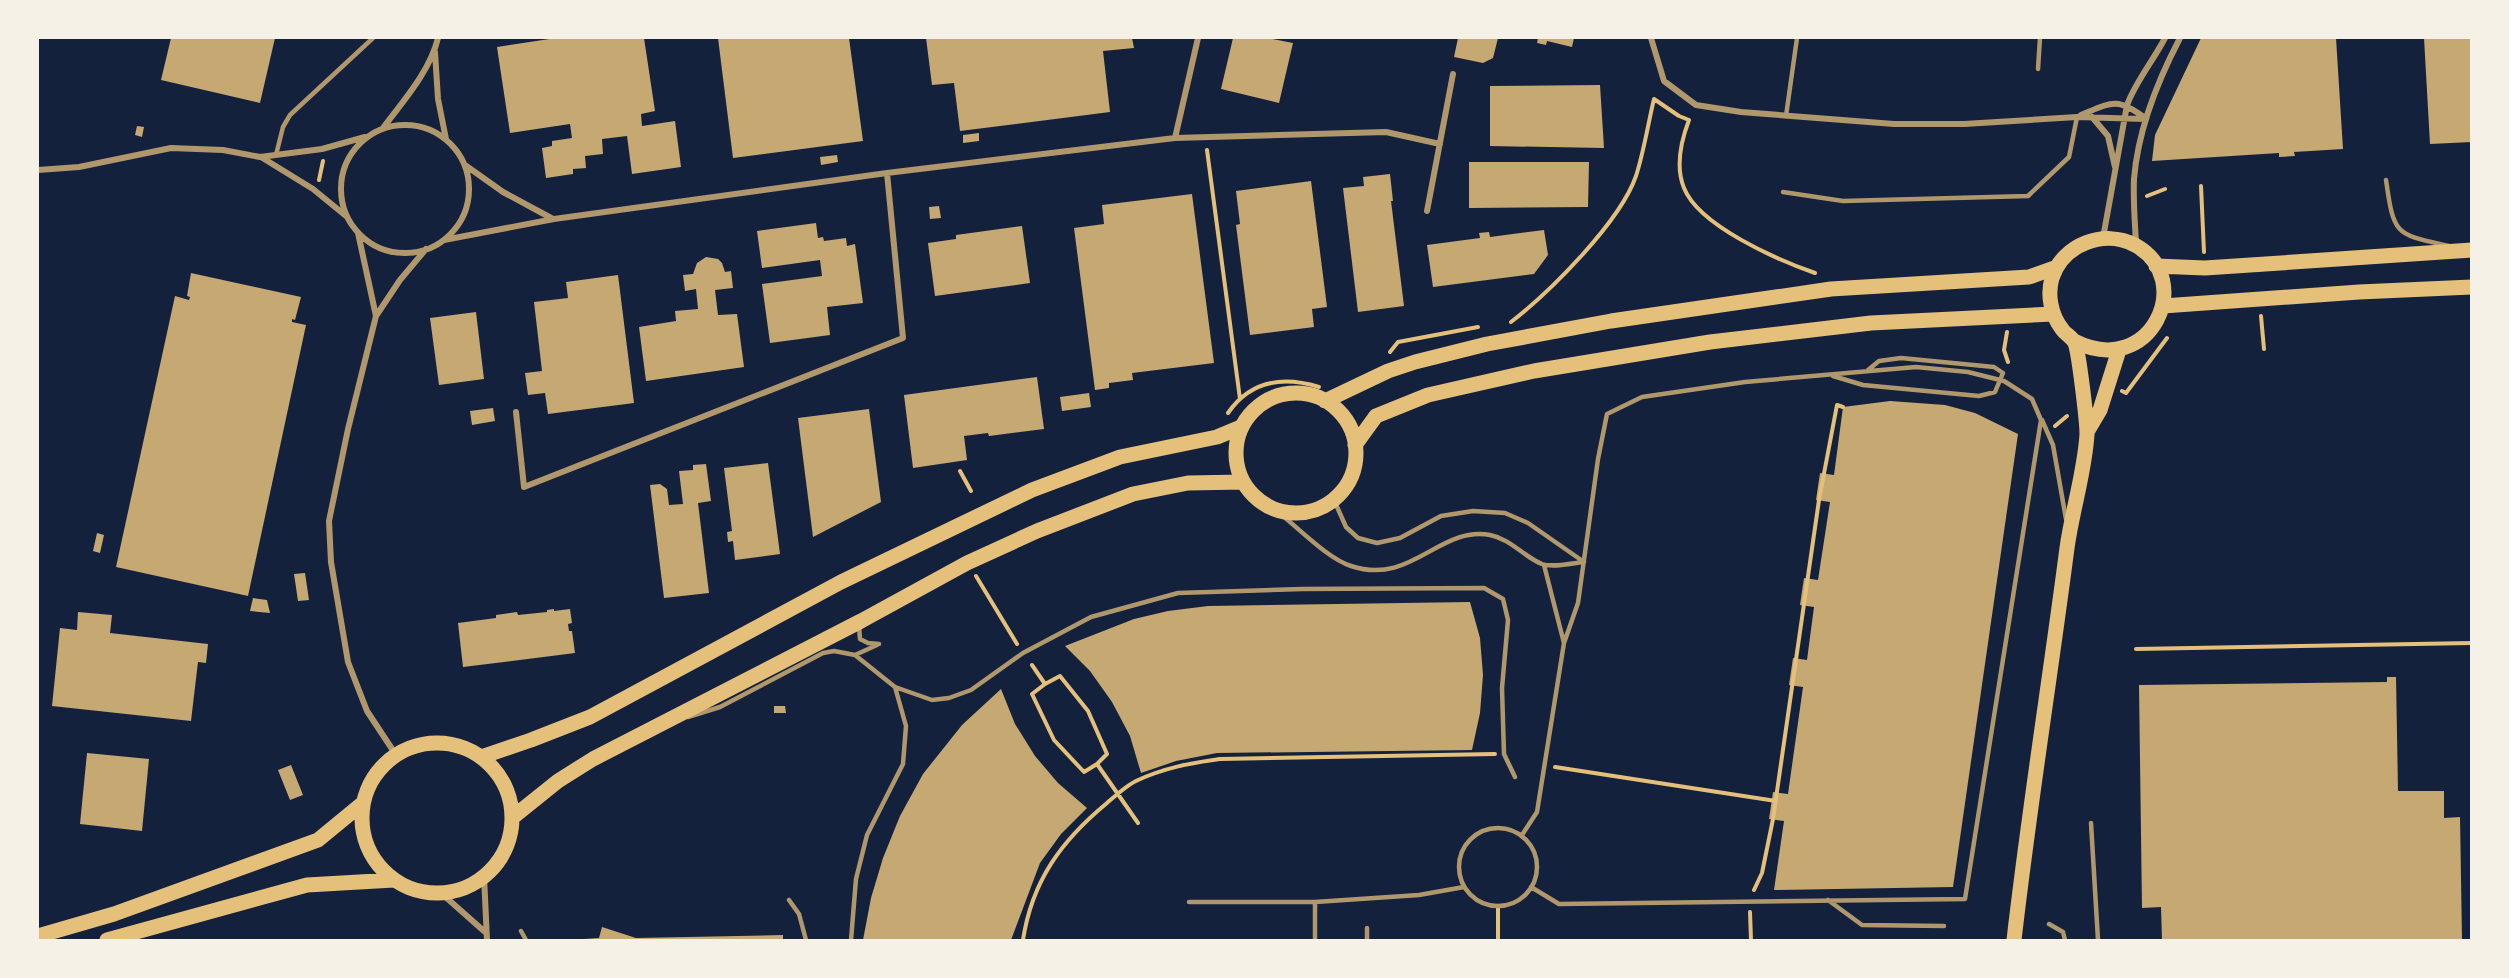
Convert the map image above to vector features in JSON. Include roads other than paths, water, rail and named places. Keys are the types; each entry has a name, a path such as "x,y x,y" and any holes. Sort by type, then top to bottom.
{"main road":[{"path":"2103,238 2120,239 2136,245 2156,266 2162,279 2163,306 2157,321 2148,334 2134,344 2119,350 2103,351 2088,348 2074,341 2062,329 2054,314 2050,297 2052,280 2057,267 2071,251 2086,242 2103,238"},
{"path":"2156,266 2205,268 2470,250"},
{"path":"1324,395 1350,428 1355,445 1355,465 1351,475 1334,500 1321,508 1305,513 1289,513 1274,509 1256,498 1243,482 1237,467 1235,451 1241,427 1258,406 1274,398 1291,393 1324,395 1415,362 1487,344 1611,321 1831,289 2029,277 2057,267"},
{"path":"2163,306 2359,292 2472,287"},
{"path":"1355,445 1376,416 1428,395 1534,371 1710,342 1871,323 2054,314"},
{"path":"2014,940 2027,830 2069,537 2087,432 2074,341"},
{"path":"2087,432 2100,410 2119,350"},
{"path":"481,757 531,741 590,717 841,582 1032,490 1120,457 1217,437 1241,427"},
{"path":"512,818 558,781 593,759 861,621 967,563 1037,531 1133,494 1188,483 1243,482"},
{"path":"441,743 464,748 481,757 499,776 509,796 512,818 509,840 499,860 484,876 464,888 441,893 416,890 394,880 378,865 368,846 362,825 363,803 370,784 381,768 396,755 418,745 441,743"},
{"path":"38,936 114,914 318,840 363,803"},
{"path":"107,940 307,885 394,880"}],"street":[{"path":"438,38 435,51 438,99 446,139"},
{"path":"1175,138 1198,38"},
{"path":"1651,38 1664,81 1696,105 1786,116 1894,124 1964,124 2077,117 2145,119"},
{"path":"2103,238 2127,105 2132,90 2155,57 2164,38"},
{"path":"2136,245 2134,179 2145,119 2157,85 2180,38"},
{"path":"383,128 409,93 435,51"},
{"path":"1427,211 1454,74"},
{"path":"2077,117 2110,103 2127,105 2145,119"},
{"path":"2092,117 2108,136 2115,170"},
{"path":"38,170 79,167 171,148 223,150 260,157 322,149 367,136 383,128 399,124 416,125 432,130 446,139 457,151 465,165 469,192 467,206 462,219 444,240"},
{"path":"367,136 350,157 341,182 341,200 347,216 358,233 372,244 390,251 408,253 426,249 444,240 554,219 887,173 1175,138 1386,132 1440,144"},
{"path":"260,157 313,189 347,216"},
{"path":"465,165 503,192 554,219"},
{"path":"516,412 524,487 903,338 887,173"},
{"path":"358,233 376,316"},
{"path":"396,755 367,711 348,662 331,562 329,521 348,429 376,316 426,249"},
{"path":"484,876 486,940"},
{"path":"441,893 485,932"}],"lane":[{"path":"276,155 283,127 290,115 373,38"},
{"path":"1786,116 1797,38"},
{"path":"2038,69 2040,38"},
{"path":"1783,192 1843,201 2028,196 2069,157 2077,117"},
{"path":"2386,180 2395,225 2404,235 2470,250"},
{"path":"1833,376 1863,385 1979,396 1995,392 2002,381 2003,373 1994,367 1941,360 1902,358 1879,361 1868,370"},
{"path":"1522,835 1537,812 1564,643 1578,603 1607,414 1642,397 1745,382 1868,370 1916,367 1968,372 2002,381 2032,399 2053,445 2069,537"},
{"path":"1531,887 1559,904 1965,899 2041,420 2032,399"},
{"path":"1334,500 1346,526 1358,538 1377,543 1400,538 1441,516 1473,511 1505,513 1528,523 1584,562"},
{"path":"1274,509 1296,525 1323,550 1350,566 1377,571 1408,565 1445,543 1466,536 1490,535 1512,543 1544,565 1584,562"},
{"path":"1544,565 1564,643"},
{"path":"649,731 720,707 823,653 834,651 855,655 896,687 932,700 949,698 971,690 1023,653 1091,616 1178,593 1302,589 1484,588 1503,599 1508,620 1502,688 1504,754 1515,777"},
{"path":"855,655 879,644 868,643 860,639 858,630 861,621"},
{"path":"851,940 856,879 867,836 903,764 906,726 896,687"},
{"path":"2091,823 2098,940"},
{"path":"1499,827 1522,835 1535,854 1536,876 1531,887 1518,900 1498,906 1477,900 1464,887 1458,864 1461,852 1476,834 1487,829 1499,827"},
{"path":"1189,902 1315,902 1419,895 1464,887"},
{"path":"789,900 799,914 806,940"},
{"path":"1827,900 1863,925 1944,926"},
{"path":"1315,902 1315,940"},
{"path":"2049,924 2063,932 2065,940"},
{"path":"1367,928 1367,940"},
{"path":"521,931 526,940"}]}
